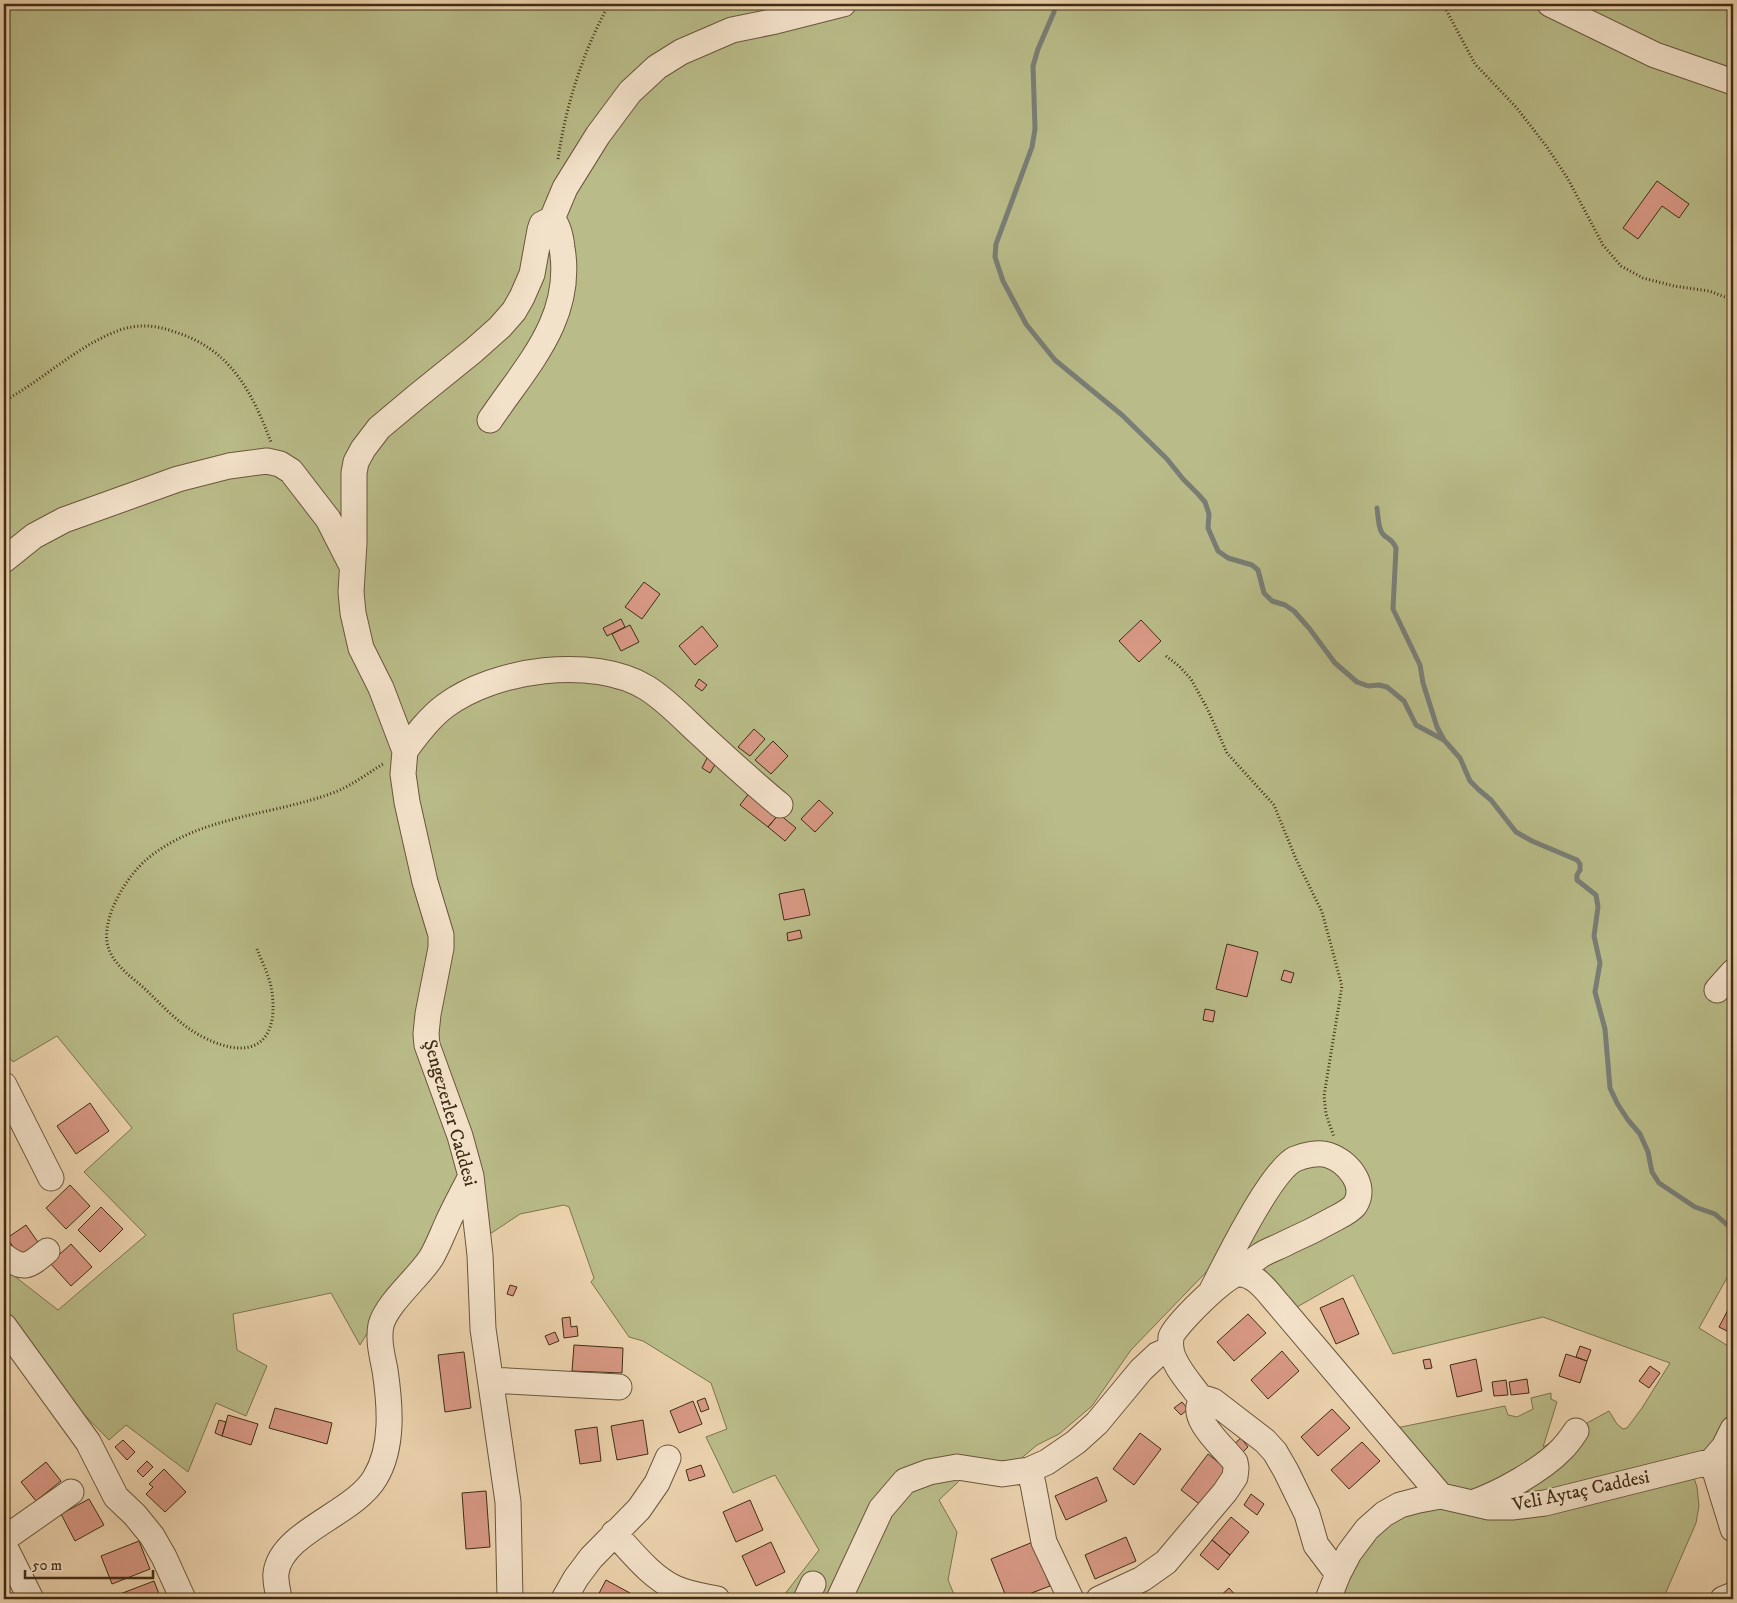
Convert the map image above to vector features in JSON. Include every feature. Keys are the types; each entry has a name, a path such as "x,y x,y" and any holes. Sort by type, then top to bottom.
{"street":[{"path":"405,751 381,688 361,648 353,613 351,592 354,473 356,462 363,449 379,428 473,351 500,327 514,311 522,298 532,274 542,224 552,219 565,188 598,135 630,92 657,67 681,52 732,30 844,4"},
{"path":"1550,4 1655,55 1733,82"},
{"path":"490,420 534,359 545,339 559,304 564,276 564,255 559,232 552,219"},
{"path":"4,560 18,547 48,527 144,490 229,466 267,461 280,464 291,471 328,519 352,565"},
{"path":"405,751 430,720 445,706 462,695 482,686 519,674 566,670 603,671 618,674 632,680 660,698 744,775 780,805"},
{"name":"Şengezerler Caddesi","path":"405,751 403,774 407,802 425,882 441,935 441,948 426,1034 428,1045 460,1136 471,1176 480,1255 483,1329 508,1502 510,1599"},
{"path":"4,1085 51,1178"},
{"path":"1202,1400 1176,1362 1170,1349 1172,1336 1184,1319 1212,1292 1262,1254 1325,1224 1354,1206 1358,1198 1359,1188 1355,1176 1346,1165 1327,1154 1294,1159 1283,1169 1239,1238 1212,1292"},
{"path":"279,1599 276,1573 284,1554 301,1537 357,1500 369,1488 383,1461 387,1443 389,1410 388,1388 380,1341 382,1323 392,1305 432,1257 471,1176"},
{"path":"4,1256 16,1265 23,1266 29,1265 47,1251"},
{"path":"1237,1274 1246,1275 1265,1289 1441,1496"},
{"path":"4,1326 88,1442 116,1497 135,1515 152,1536 184,1599"},
{"path":"840,1599 881,1509 905,1480 929,1472 957,1467 1002,1474 1028,1470 1047,1462 1076,1442 1097,1423 1141,1370 1157,1356 1170,1349"},
{"path":"491,1380 619,1387"},
{"path":"1099,1599 1142,1579 1166,1562 1225,1492 1235,1477 1235,1462 1205,1427 1198,1412 1198,1404 1202,1400 1207,1399 1214,1401 1259,1436 1275,1452 1307,1514 1316,1545 1338,1574"},
{"path":"1733,1429 1724,1447 1723,1459 1733,1529"},
{"path":"1472,1504 1488,1498 1548,1462 1563,1449 1576,1431"},
{"path":"564,1599 576,1578 591,1558 639,1509 657,1483 668,1458"},
{"name":"Veli Aytaç Caddesi","path":"1328,1599 1349,1553 1367,1529 1384,1514 1400,1505 1441,1496 1489,1507 1512,1508 1545,1502 1723,1459"},
{"path":"1028,1470 1033,1484 1044,1542 1070,1599"},
{"path":"4,1539 71,1492"},
{"path":"614,1533 640,1561 667,1584 677,1589 717,1599"},
{"path":"4,1545 31,1599"},
{"path":"1723,1599 1733,1595"}],"path":[{"path":"558,162 571,94 593,33 609,4"},
{"path":"1443,4 1475,64 1516,107 1547,146 1568,179 1602,245 1621,266 1643,278 1674,286 1709,291 1733,300"},
{"path":"4,401 91,345 120,330 140,326 158,326 185,335 216,352 235,371 248,391 280,464"},
{"path":"1166,656 1191,679 1208,710 1227,753 1274,805 1296,860 1322,912 1342,986 1324,1096 1326,1114 1334,1137 1327,1154"},
{"path":"257,949 272,990 274,1012 272,1025 265,1038 256,1046 246,1049 234,1048 204,1038 171,1016 113,957 107,943 106,924 127,881 145,860 164,846 208,826 327,796 405,751"}],"green space":[{"path":"4,4 1733,4 1733,1267 1699,1328 1733,1349 1733,1447 1562,1492 1486,1496 1444,1484 1396,1428 1505,1406 1508,1415 1517,1417 1533,1409 1531,1398 1551,1393 1551,1399 1557,1402 1543,1447 1609,1411 1617,1424 1623,1429 1627,1428 1642,1408 1670,1363 1543,1317 1393,1354 1353,1275 1297,1307 1263,1268 1212,1266 1131,1350 1092,1406 1059,1434 1037,1445 1018,1461 965,1468 958,1482 939,1500 957,1532 948,1580 956,1599 781,1599 819,1550 775,1475 733,1493 706,1437 727,1429 711,1383 643,1341 629,1337 591,1282 594,1278 569,1207 564,1205 520,1214 487,1236 479,1165 435,1235 391,1294 360,1345 331,1293 233,1314 237,1350 267,1366 246,1416 216,1403 188,1472 126,1425 109,1440 59,1389 4,1315 4,1268 58,1310 146,1235 84,1172 132,1128 57,1036 13,1062 4,1051"},
{"path":"1694,1478 1699,1506 1696,1523 1663,1599 1338,1599 1367,1540 1405,1511"}],"building":[{"path":"1657,181 1689,204 1679,218 1662,206 1638,239 1623,228"},
{"path":"644,582 660,594 642,619 625,607"},
{"path":"621,619 625,627 607,636 603,628"},
{"path":"1141,620 1161,641 1139,662 1119,641"},
{"path":"630,625 639,642 621,651 612,634"},
{"path":"702,626 718,646 695,665 679,646"},
{"path":"699,679 707,685 702,691 695,686"},
{"path":"754,729 765,739 750,756 738,747"},
{"path":"773,741 788,756 771,774 755,760"},
{"path":"707,758 716,763 710,773 702,768"},
{"path":"750,792 779,814 768,827 740,805"},
{"path":"819,800 833,813 815,832 801,819"},
{"path":"779,814 796,828 785,841 768,827"},
{"path":"804,889 810,915 784,920 779,894"},
{"path":"800,930 802,938 788,941 787,933"},
{"path":"1227,944 1258,952 1247,997 1216,989"},
{"path":"1284,970 1294,973 1291,983 1281,980"},
{"path":"1205,1009 1215,1011 1213,1022 1203,1020"},
{"path":"90,1103 109,1131 76,1154 57,1126"},
{"path":"70,1185 90,1206 66,1229 46,1208"},
{"path":"101,1207 123,1229 100,1252 78,1230"},
{"path":"26,1225 40,1245 21,1258 7,1238"},
{"path":"71,1244 92,1267 71,1286 50,1263"},
{"path":"510,1285 517,1287 513,1296 507,1294"},
{"path":"1343,1298 1359,1334 1336,1344 1320,1308"},
{"path":"1730,1306 1733,1307 1733,1334 1719,1327"},
{"path":"1248,1314 1266,1333 1234,1361 1217,1342"},
{"path":"570,1317 571,1327 577,1326 578,1336 564,1338 562,1318"},
{"path":"555,1332 559,1341 549,1345 545,1336"},
{"path":"574,1345 623,1348 622,1373 572,1371"},
{"path":"1580,1346 1591,1350 1587,1361 1576,1357"},
{"path":"1282,1351 1299,1371 1268,1399 1251,1380"},
{"path":"464,1352 471,1408 445,1412 438,1355"},
{"path":"1566,1354 1587,1361 1580,1383 1559,1376"},
{"path":"1430,1359 1432,1368 1425,1369 1423,1360"},
{"path":"1476,1359 1482,1391 1457,1397 1450,1365"},
{"path":"1650,1366 1660,1373 1649,1388 1639,1381"},
{"path":"1527,1379 1529,1393 1511,1395 1509,1382"},
{"path":"1506,1380 1508,1395 1494,1396 1492,1382"},
{"path":"705,1398 709,1409 701,1412 697,1401"},
{"path":"693,1401 702,1424 679,1433 670,1411"},
{"path":"1182,1402 1188,1409 1181,1415 1174,1408"},
{"path":"275,1408 332,1423 327,1444 269,1428"},
{"path":"1332,1409 1350,1428 1318,1456 1301,1437"},
{"path":"228,1415 258,1424 251,1445 222,1436"},
{"path":"219,1420 226,1422 222,1436 215,1433"},
{"path":"643,1420 648,1454 617,1460 611,1426"},
{"path":"597,1427 601,1461 580,1464 575,1430"},
{"path":"1140,1433 1161,1449 1134,1485 1113,1469"},
{"path":"1241,1438 1248,1447 1242,1453 1234,1444"},
{"path":"123,1440 135,1452 127,1460 115,1447"},
{"path":"1362,1442 1380,1461 1349,1489 1331,1470"},
{"path":"1208,1454 1229,1471 1202,1506 1181,1490"},
{"path":"147,1461 153,1467 143,1477 137,1471"},
{"path":"46,1462 61,1481 36,1501 21,1482"},
{"path":"701,1465 705,1476 689,1481 686,1470"},
{"path":"164,1469 186,1492 165,1512 146,1494 153,1487 149,1484"},
{"path":"1097,1477 1107,1501 1066,1520 1055,1496"},
{"path":"486,1491 490,1547 466,1549 462,1493"},
{"path":"1251,1494 1264,1504 1257,1515 1244,1505"},
{"path":"89,1499 104,1525 75,1541 61,1514"},
{"path":"750,1500 763,1530 736,1542 723,1512"},
{"path":"1231,1517 1249,1532 1230,1555 1212,1540"},
{"path":"1126,1537 1136,1561 1095,1579 1085,1555"},
{"path":"1212,1540 1230,1555 1218,1570 1200,1555"},
{"path":"139,1541 150,1569 112,1584 101,1556"},
{"path":"771,1542 785,1572 756,1586 742,1556"},
{"path":"1033,1542 1050,1586 1016,1599 1007,1599 991,1559"},
{"path":"606,1580 641,1599 596,1599"},
{"path":"154,1581 161,1599 122,1599 120,1594"},
{"path":"1229,1588 1239,1599 1217,1599"}],"waterway":[{"path":"1055,4 1054,12 1038,49 1033,66 1035,129 1032,147 996,244 995,257 1003,281 1026,324 1055,360 1122,415 1167,459 1205,502 1209,514 1208,528 1218,551 1228,558 1252,565 1258,570 1264,593 1272,601 1285,605 1294,611 1335,663 1357,682 1368,686 1379,685 1387,687 1404,701 1416,725 1444,740"},
{"path":"1377,508 1381,530 1396,548 1393,609 1420,665 1423,683 1437,727 1444,740 1460,758 1470,781 1491,800 1516,832 1532,841 1577,860 1580,864 1577,880 1596,895 1598,907 1594,936 1600,963 1595,992 1605,1029 1610,1088 1617,1103 1640,1134 1648,1152 1652,1172 1659,1183 1695,1207 1715,1214 1733,1230"}]}
